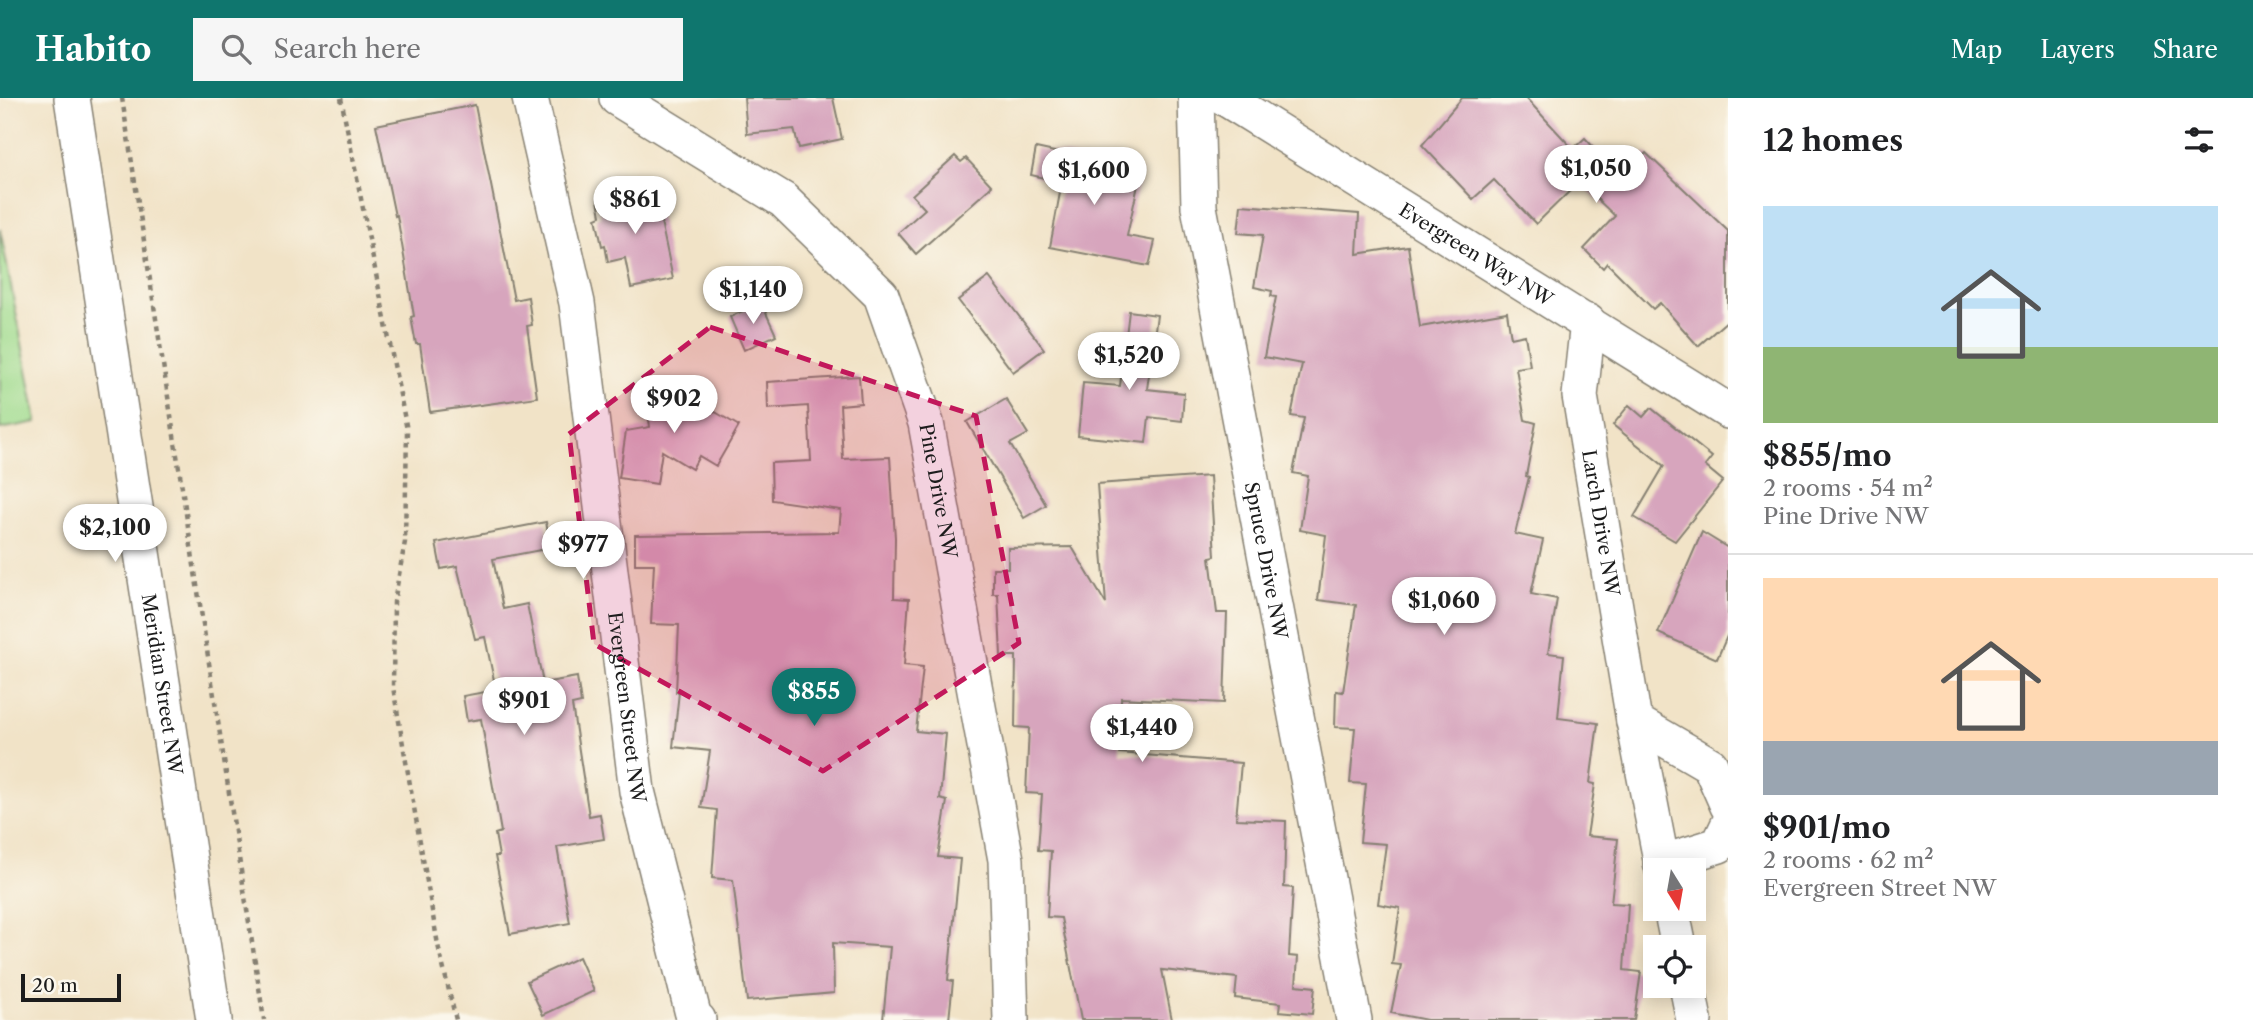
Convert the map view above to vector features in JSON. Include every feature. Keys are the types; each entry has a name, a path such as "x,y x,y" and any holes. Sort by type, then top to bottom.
{"street":[{"name":"Meridian Street NW","path":"72,98 214,1020"},
{"name":"Evergreen Street NW","path":"530,98 577,303 637,791 694,1018 698,1020"},
{"name":"Pine Drive NW","path":"617,98 783,200 881,295 926,423 1006,860 1011,1020"},
{"name":"Spruce Drive NW","path":"1196,98 1199,207 1354,1020"},
{"name":"Evergreen Way NW","path":"1225,98 1728,411"},
{"name":"Larch Drive NW","path":"1588,323 1580,396 1634,721 1660,858"},
{"path":"1634,721 1710,765 1728,806"},
{"name":"Larch Drive NW","path":"1685,858 1719,845 1728,826"},
{"path":"1690,998 1694,1020"}],"path":[{"path":"122,98 264,1020"},
{"path":"341,98 407,430 405,542 394,602 393,687 438,945 456,1020"}],"highlighted area":[{"path":"710,327 976,416 1019,643 823,771 594,644 569,434"}],"green space":[{"path":"0,229 37,422 0,429"}],"building":[{"path":"744,98 833,98 842,139 799,148 794,129 747,134"},
{"path":"1462,98 1526,98 1573,149 1585,138 1622,178 1646,153 1728,231 1728,320 1698,346 1660,303 1653,309 1607,263 1603,268 1584,249 1615,216 1579,182 1536,224 1494,180 1473,199 1422,145"},
{"path":"475,105 514,300 528,297 532,325 527,326 537,397 430,412 420,344 416,344 411,317 414,316 397,215 395,216 376,125"},
{"path":"1036,148 1141,171 1127,236 1155,241 1149,266 1050,247 1062,182 1031,175"},
{"path":"955,156 961,162 966,158 992,186 916,254 898,233 925,209 912,195"},
{"path":"654,188 673,279 631,288 625,258 608,262 605,245 602,246 596,218 601,216 598,200"},
{"path":"1241,205 1359,214 1357,254 1408,246 1420,327 1507,312 1511,338 1525,335 1530,366 1516,368 1525,420 1536,423 1526,476 1529,477 1515,534 1543,540 1531,594 1557,599 1548,653 1564,655 1558,718 1598,723 1590,783 1595,784 1587,836 1618,839 1611,903 1628,904 1624,970 1641,972 1634,1020 1427,1020 1391,1013 1401,965 1392,964 1400,908 1378,904 1386,844 1360,842 1366,784 1350,783 1355,728 1335,727 1336,691 1343,692 1356,605 1318,600 1326,535 1300,530 1308,476 1293,473 1304,418 1291,416 1302,364 1264,357 1276,297 1271,296 1272,291 1254,287 1263,235 1238,233"},
{"path":"989,277 1044,349 1013,372 958,300"},
{"path":"761,302 776,335 744,350 730,317"},
{"path":"1129,311 1157,315 1147,389 1184,393 1182,421 1149,417 1146,443 1078,436 1083,383 1120,386"},
{"path":"859,376 861,403 840,405 843,459 890,457 895,538 894,598 909,599 904,665 923,667 916,731 946,734 940,799 947,801 938,857 960,859 948,980 953,981 949,1020 883,1020 890,947 833,943 834,993 747,1001 733,880 712,878 717,810 701,808 710,751 673,747 679,692 676,692 679,625 651,624 654,564 635,564 635,535 839,532 841,510 772,500 771,463 811,461 808,406 768,409 767,382"},
{"path":"673,387 739,426 716,466 699,456 692,469 662,451 657,484 619,478 626,431 650,427 645,389"},
{"path":"1006,399 1028,434 1010,444 1046,505 1024,518 967,422"},
{"path":"1629,405 1643,417 1651,408 1712,457 1705,466 1723,481 1675,541 1634,517 1664,466 1613,425"},
{"path":"1210,476 1215,556 1210,557 1217,613 1227,613 1224,703 1121,698 1120,753 1241,763 1236,819 1286,821 1284,887 1293,888 1289,956 1298,957 1296,985 1315,987 1312,1014 1279,1011 1280,1003 1235,998 1237,978 1162,970 1172,1020 1081,1020 1061,918 1047,917 1051,851 1038,850 1042,794 1026,793 1029,728 1015,727 1016,656 1001,656 998,594 993,594 993,568 1008,568 1008,548 1072,547 1106,604 1097,484"},
{"path":"546,522 551,548 493,559 503,609 527,604 543,683 577,677 581,703 572,705 589,816 600,814 604,839 557,847 570,923 510,934 495,856 499,856 495,834 501,832 481,719 467,721 463,696 496,690 485,637 475,639 457,566 441,569 436,543"},
{"path":"1702,532 1728,548 1728,634 1717,659 1658,633"},
{"path":"579,957 594,991 543,1015 527,981"}]}
